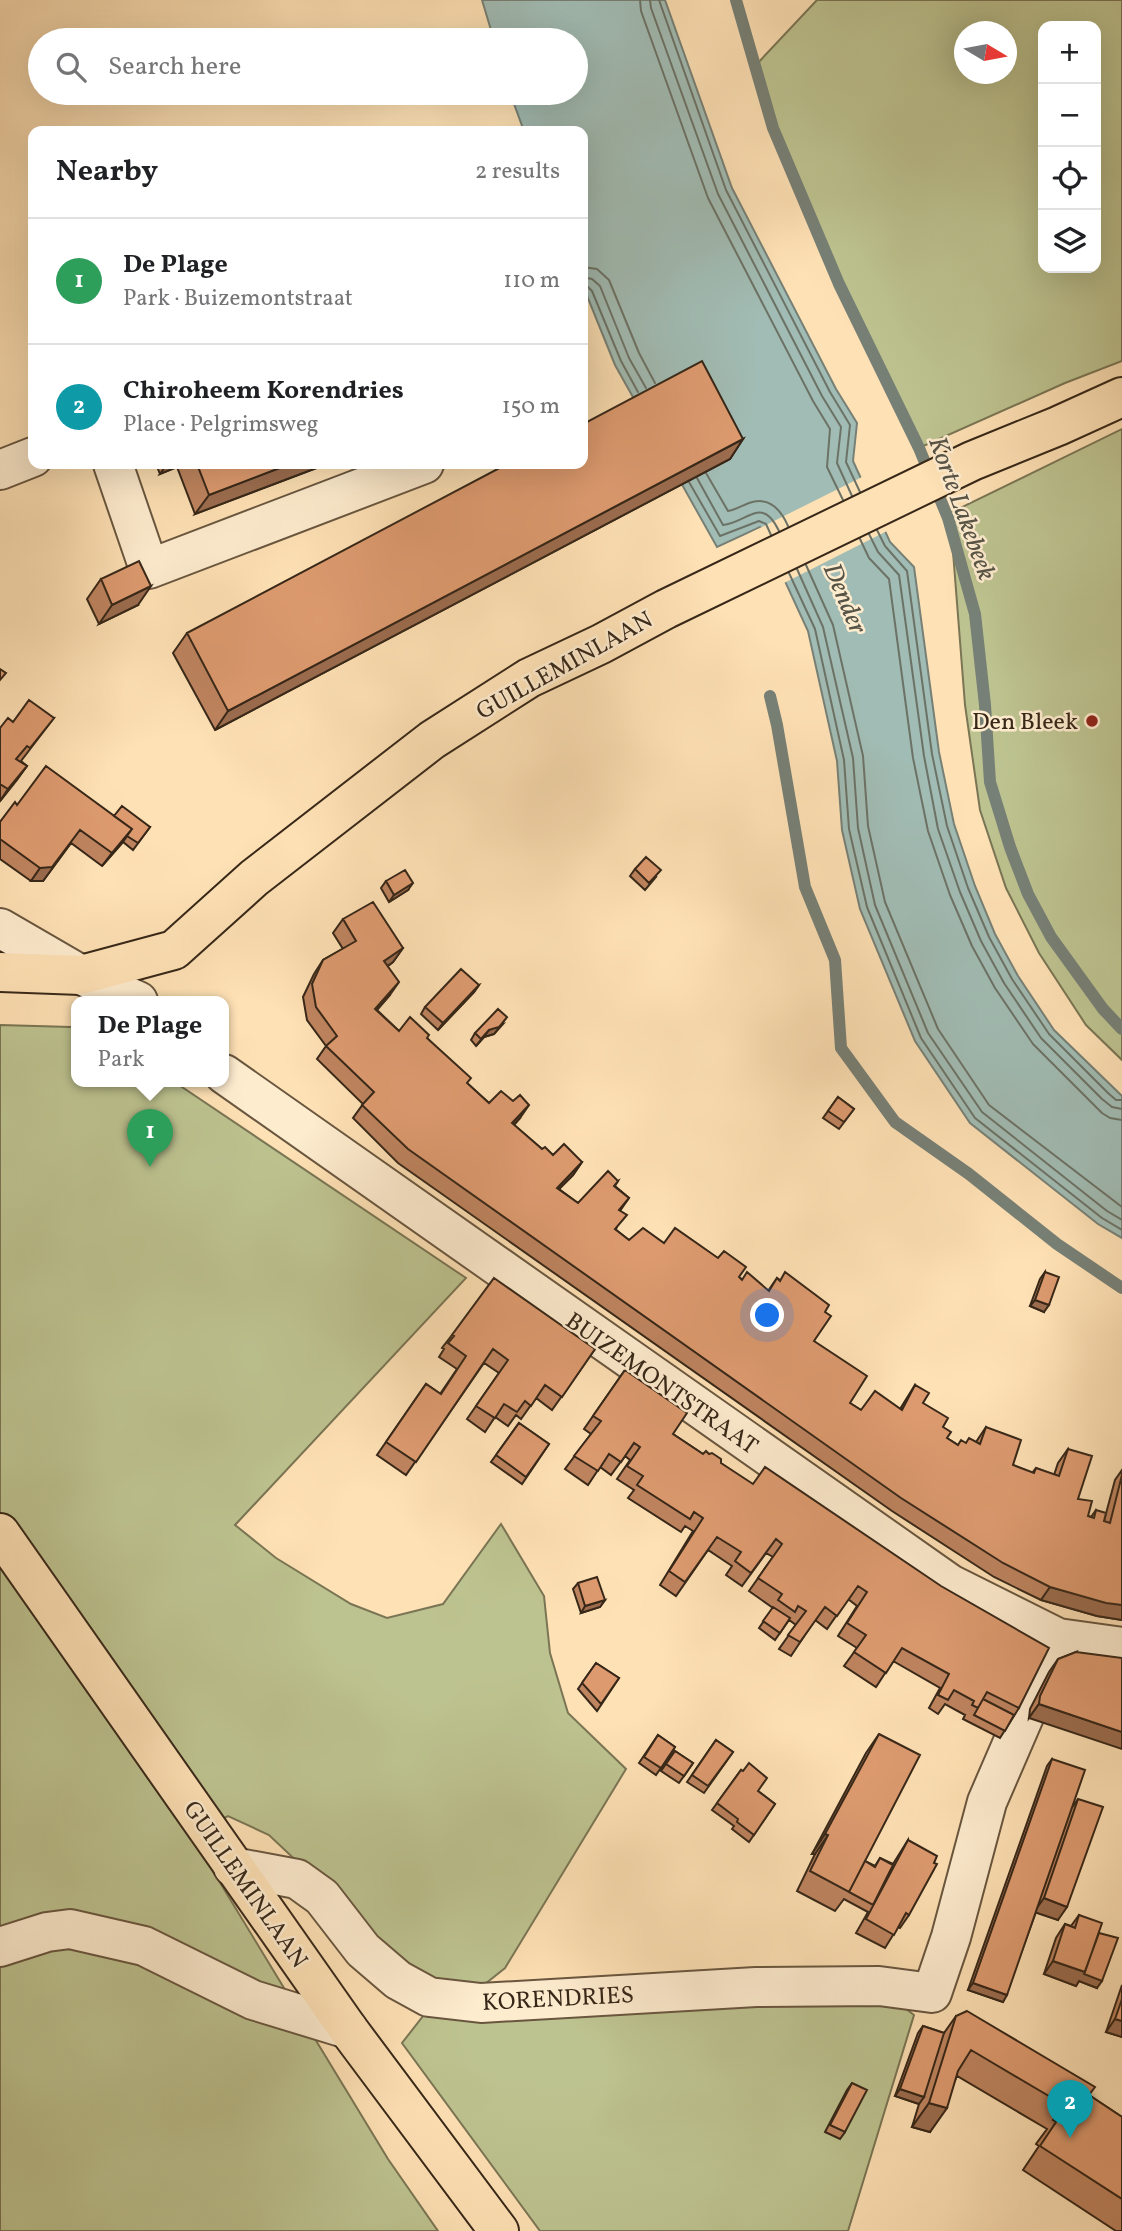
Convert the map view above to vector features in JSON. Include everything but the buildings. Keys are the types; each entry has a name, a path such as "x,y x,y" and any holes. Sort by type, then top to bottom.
{"main road":[{"name":"GUILLEMINLAAN","path":"0,972 81,975 174,950 254,878 432,740 529,678 972,461 1122,397"},
{"name":"GUILLEMINLAAN","path":"0,1532 348,2029 499,2231"}],"street":[{"path":"0,470 28,459"},
{"path":"115,469 149,569 411,469"},
{"path":"0,928 81,975 127,996"},
{"name":"BUIZEMONTSTRAAT","path":"229,1078 950,1584 1058,1638 1122,1647"},
{"name":"KORENDRIES","path":"233,1867 297,1879 322,1897 363,1950 398,1980 429,1997 481,2003 757,1987 934,1985 951,1937 986,1802 1058,1638"},
{"path":"0,1947 47,1932 70,1929 144,1946 253,2000 348,2029"}],"green space":[{"path":"817,0 1122,0 1122,361 1065,383 919,448 839,284 773,128 755,66"},
{"path":"1122,429 1122,1060 1086,1025 1039,953 1006,888 980,810 965,705 948,514"},
{"path":"0,1025 71,1027 71,1087 182,1087 466,1278 235,1525 276,1558 351,1604 387,1618 443,1604 501,1524 544,1596 550,1653 568,1713 626,1769 505,1968 480,1988 437,1986 400,1968 323,1886 269,1835 228,1816 191,1835 388,2159 438,2231 0,2231"},
{"path":"882,2000 905,2008 914,2015 848,2231 540,2231 402,2043 427,2011"}],"water":[{"name":"Dender","path":"482,0 665,0 732,188 836,389 857,423 853,461 890,542 914,567 939,752 954,824 995,934 1018,976 1054,1030 1122,1096 1122,1238 1098,1224 970,1123 915,1041 860,909 842,830 837,761 808,631 760,527 717,547 615,365 588,298 588,126 522,126 514,105 588,105 588,28 490,28"}],"pier":[{"path":"864,476 889,530 782,584 758,532 716,550"}],"waterway":[{"name":"Korte Lakebeek","path":"736,0 773,128 839,284 919,448 948,518 975,614 990,782 1010,847 1028,894 1051,937 1103,1009 1122,1029"},
{"path":"770,696 805,887 835,960 841,1048 895,1122 969,1174 1057,1244 1122,1288"}],"place":[{"name":"Den Bleek","path":"1092,721"},
{"name":"De Plage","path":"150,1167"},
{"name":"Chiroheem Korendries","path":"1070,2138"}]}
